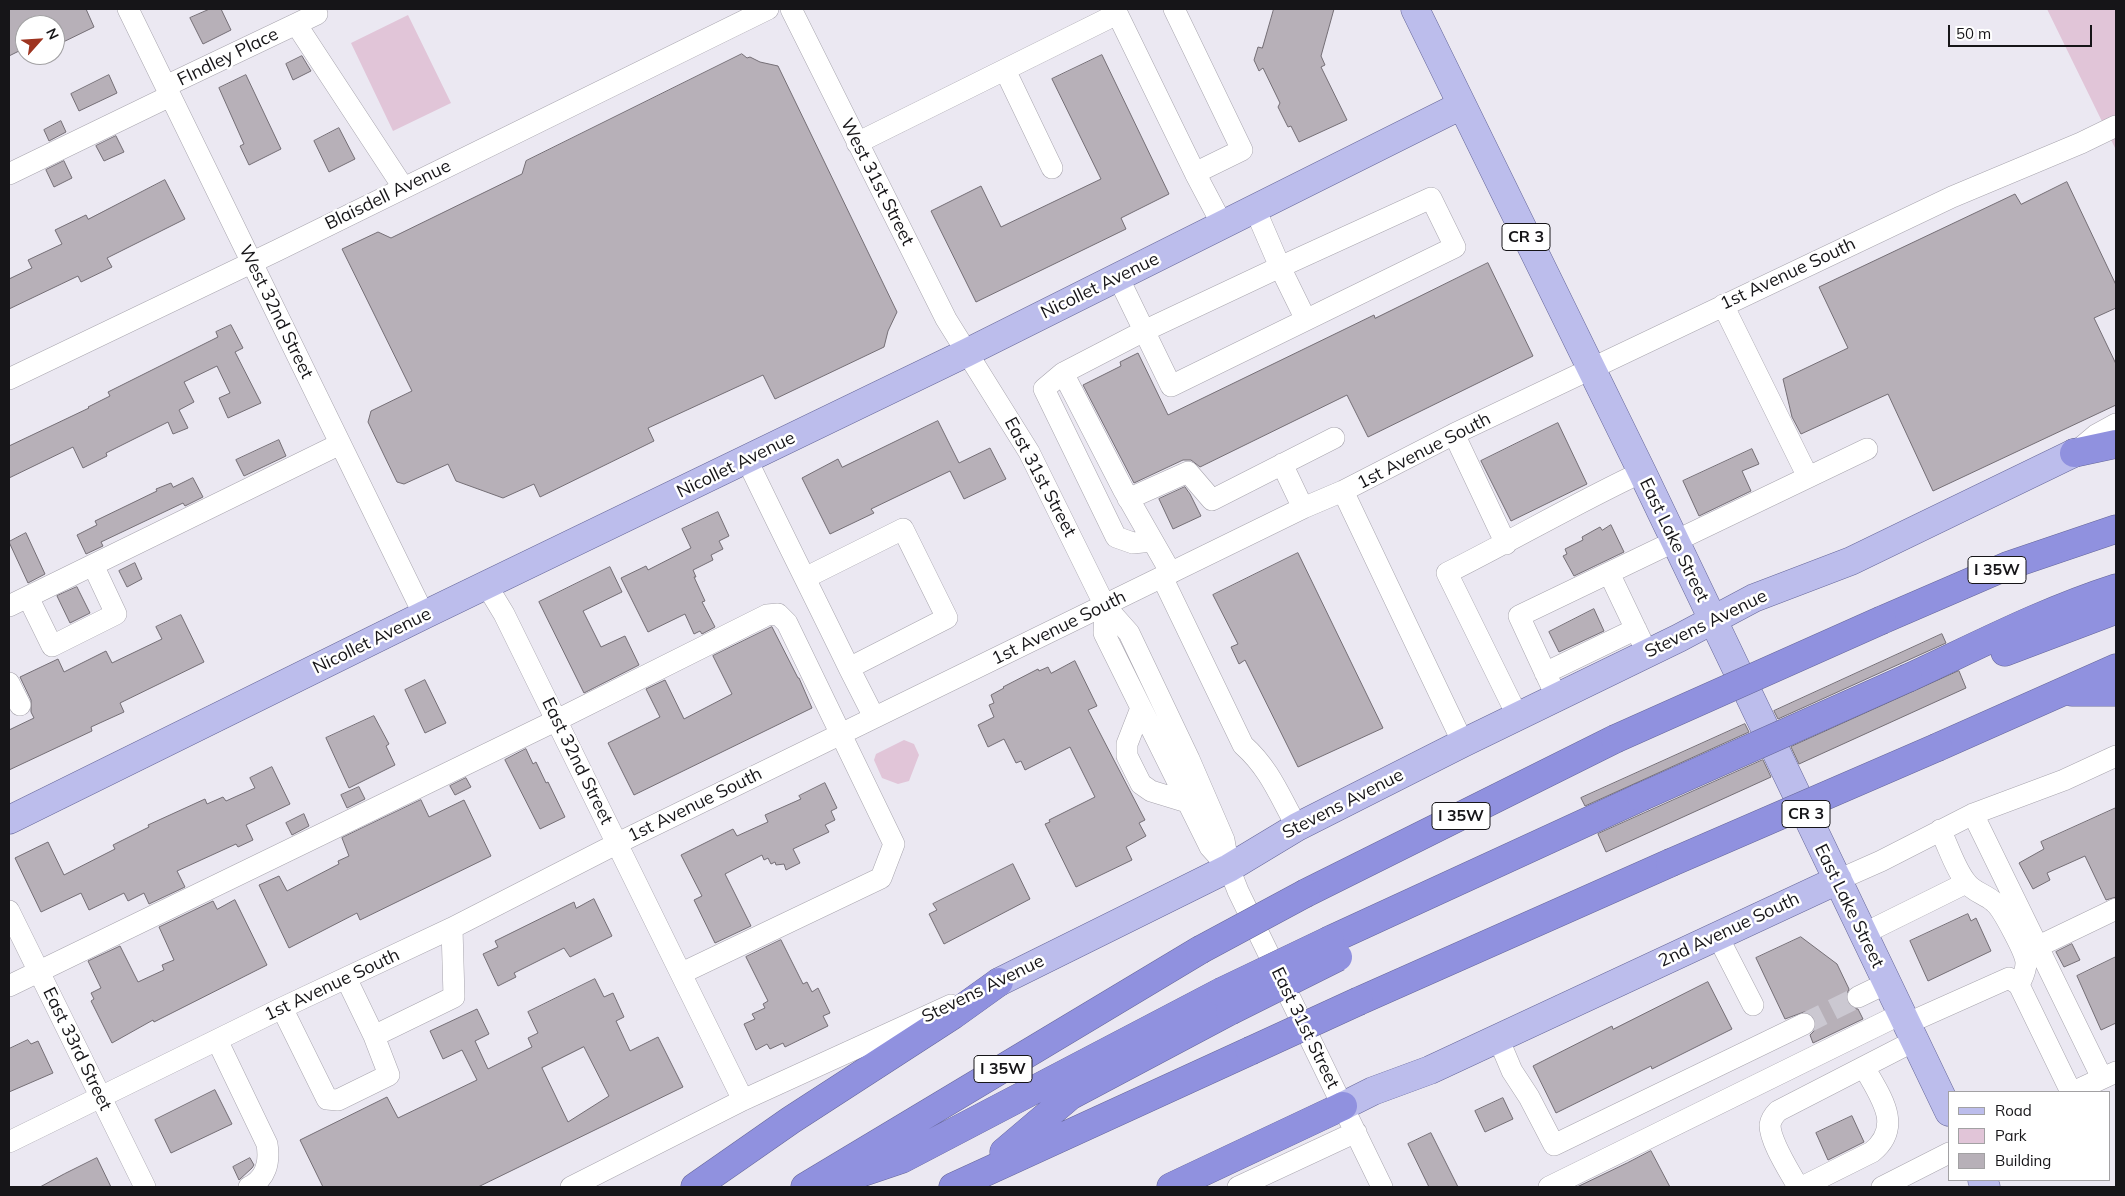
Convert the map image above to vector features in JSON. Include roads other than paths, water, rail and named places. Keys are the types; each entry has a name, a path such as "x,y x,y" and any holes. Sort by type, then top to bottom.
{"highway":[{"path":"2074,453 2116,444"},
{"name":"I 35W","path":"805,1187 1200,950 1306,893 1615,739 2007,566 2116,529"},
{"path":"1912,686 2036,619 2116,588"},
{"path":"819,1187 902,1159 1334,948 1644,805 1912,686 2116,610"},
{"path":"953,1187 1360,1001 2116,668"},
{"path":"2058,692 2116,692"},
{"path":"695,1187 791,1120 953,1015 999,982"},
{"path":"978,1174 1070,1096 1226,1001"},
{"path":"1171,1187 1343,1106"}],"main road":[{"name":"CR 3","path":"1415,9 1462,106"},
{"name":"Nicollet Avenue","path":"9,820 424,615 966,353 1462,106"},
{"name":"East Lake Street","path":"1462,106 1642,472 1948,1110"},
{"name":"Stevens Avenue","path":"999,982 1229,868 1297,828 1462,743 1518,718 1754,598 1851,561 2074,453"},
{"name":"2nd Avenue South","path":"1343,1106 1373,1091 1430,1070 1838,880"}],"street":[{"name":"West 32nd Street","path":"128,9 424,615"},
{"name":"Blaisdell Avenue","path":"9,379 768,9"},
{"name":"West 31st Street","path":"791,9 946,319 966,353"},
{"path":"1174,9 1242,150 1195,173"},
{"path":"857,143 1005,70 1116,11 1223,226"},
{"name":"FIndley Place","path":"10,171 317,14"},
{"path":"296,24 403,187"},
{"path":"1005,70 1052,168"},
{"name":"1st Avenue South","path":"9,1142 282,1008 452,928 618,843 1303,508 1342,491 1454,434 1952,197 2113,128"},
{"path":"1118,277 1144,331 1171,386 1455,247 1431,198 1144,331 1063,372 1044,389 1116,536 1133,543 1152,541"},
{"path":"1254,209 1306,320"},
{"path":"1722,305 1808,477"},
{"name":"East 31st Street","path":"966,353 994,394 1029,452 1105,606 1129,634 1224,840 1229,868 1238,891 1382,1187"},
{"path":"1063,372 1128,499 1152,541 1243,745 1259,759 1278,790 1297,828"},
{"name":"Stevens Avenue","path":"2074,453 2096,435 2116,424"},
{"path":"1454,434 1506,544"},
{"path":"1128,499 1188,472 1212,500 1334,438"},
{"path":"9,606 340,444"},
{"path":"1557,698 1519,616 1867,449"},
{"path":"746,460 874,717"},
{"path":"1282,464 1303,508"},
{"path":"1518,718 1447,573 1506,544 1611,486 1642,472"},
{"path":"1342,491 1462,743"},
{"path":"805,578 903,529 948,618 850,668"},
{"path":"28,597 52,646 116,614 93,565"},
{"path":"1609,573 1647,653"},
{"name":"East 32nd Street","path":"487,586 504,614 557,720 743,1100"},
{"name":"East 31st Street","path":"1105,606 1104,633 1210,846 1229,868"},
{"path":"9,986 557,720 767,615 778,614 787,623 894,844 881,878 682,973"},
{"path":"1546,674 1636,629"},
{"path":"9,684 20,705"},
{"path":"1141,708 1127,744 1127,756 1141,784 1151,791 1187,802"},
{"name":"2nd Avenue South","path":"1838,880 1881,861 1973,814 2064,780 2116,756"},
{"path":"1973,814 2038,946 2109,1075 2074,1091"},
{"path":"1940,830 1966,883 1978,894 1996,903 2004,913 2026,962 2025,973 2019,985"},
{"path":"1863,934 1966,883"},
{"path":"2038,946 2116,909"},
{"name":"East 33rd Street","path":"9,911 145,1187"},
{"path":"374,1036 454,997 452,928"},
{"path":"1717,935 1753,1005"},
{"path":"282,1008 327,1099 338,1100 389,1075 374,1036 346,978"},
{"path":"1549,1187 1907,1026 2009,978 2019,985 2071,1091"},
{"name":"Stevens Avenue","path":"571,1187 743,1100 999,982"},
{"path":"1858,997 1886,983"},
{"path":"1498,1038 1512,1071 1529,1097 1554,1145 1804,1024"},
{"path":"1798,1187 1776,1143 1771,1128 1773,1117 1778,1111 1864,1067 1907,1026"},
{"path":"217,1040 267,1144 269,1154 264,1174 257,1184 249,1187"},
{"path":"1802,1187 1872,1152 1880,1145 1886,1135 1889,1120 1876,1088 1864,1067"},
{"path":"1238,1187 1356,1132"},
{"path":"1882,1187 1948,1154"}],"tunnel":[{"path":"1804,1024 1858,997"}]}
